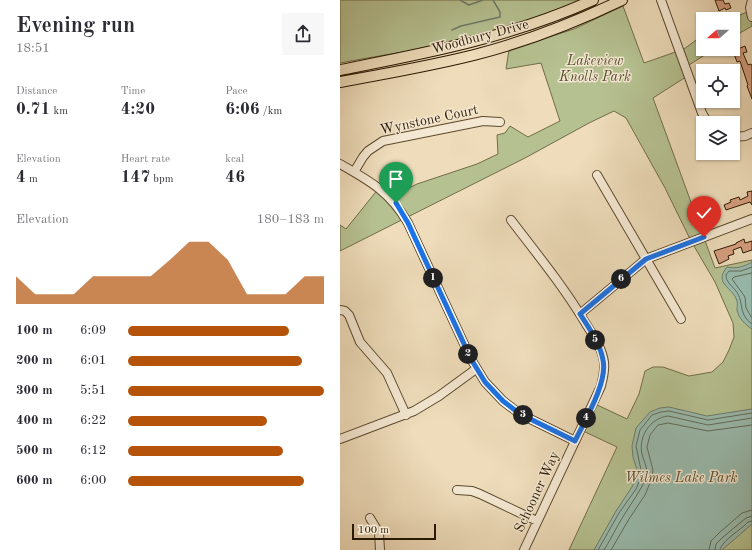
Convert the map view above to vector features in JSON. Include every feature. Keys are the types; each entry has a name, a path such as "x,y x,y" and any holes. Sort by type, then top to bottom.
{"main road":[{"name":"Woodbury Drive","path":"340,70 444,49 487,38 541,21 593,0"},
{"name":"Woodbury Drive","path":"340,82 448,61 497,49 557,28 622,0"}],"street":[{"path":"661,0 704,116"},
{"path":"752,0 750,8 752,16"},
{"name":"Wynstone Court","path":"354,172 368,151 383,141 483,121 500,122"},
{"path":"740,136 752,133"},
{"path":"340,164 384,191 396,203 408,223 476,369 493,392 530,420 575,441"},
{"path":"597,175 681,319"},
{"path":"580,314 646,259 752,219"},
{"name":"Schooner Way","path":"511,220 558,282 580,314 596,341 604,361 601,386 524,550"},
{"path":"345,309 350,315 360,342 387,373 406,415"},
{"path":"340,439 406,415 426,404 476,369"},
{"path":"457,490 472,491 480,494 537,521"},
{"path":"370,518 379,533 380,550"}],"green space":[{"path":"340,0 580,0 516,24 460,41 340,63"},
{"path":"623,6 644,63 684,49 696,40 696,56 703,56 686,67 689,75 653,98 715,268 752,260 752,550 569,550 617,447 581,430 593,403 627,419 639,394 645,371 653,367 663,367 689,376 712,372 723,362 734,337 733,323 715,282 691,241 665,188 626,118 614,111 525,158 340,251 340,225 346,229 379,188 391,197 417,184 477,164 498,154 497,135 505,133 510,126 528,137 560,121 541,63 506,69 509,50 574,29"},
{"path":"752,10 752,26 740,33 740,15"}],"water":[{"path":"752,262 752,329 739,316 735,296 725,285 722,278 727,267 740,267"},
{"path":"669,407 707,416 752,409 752,524 722,550 594,550 616,511 632,487 638,473 633,457 632,446 636,428 650,412 660,408"}],"building":[{"path":"715,0 723,0 725,4 729,3 731,8 726,10 725,8 719,11"},
{"path":"745,46 747,52 743,53 748,65 751,64 752,66 752,99 740,61 737,62 735,56 740,56 740,48"},
{"path":"752,191 752,205 750,202 726,210 724,205 731,202 730,200 739,197 740,200 748,196 747,192"},
{"path":"705,203 707,206 714,203 717,211 711,213 712,216 704,219 701,212 704,211 702,205"},
{"path":"744,239 745,243 752,241 752,250 743,253 741,247 733,250 734,254 728,256 729,259 719,264 714,251 736,244"}],"waterway":[{"path":"460,0 469,5 483,0"},
{"path":"452,30 461,26 500,17 500,12 493,0"}],"route":[{"path":"396,203 408,223 471,359 485,382 493,392 520,414 575,441 601,386 604,369 604,361 601,352 580,314 638,264 646,259 704,237"}],"park label":[{"name":"Lakeview Knolls Park","path":"595,70"},
{"name":"Wilmes Lake Park","path":"681,478"}]}
